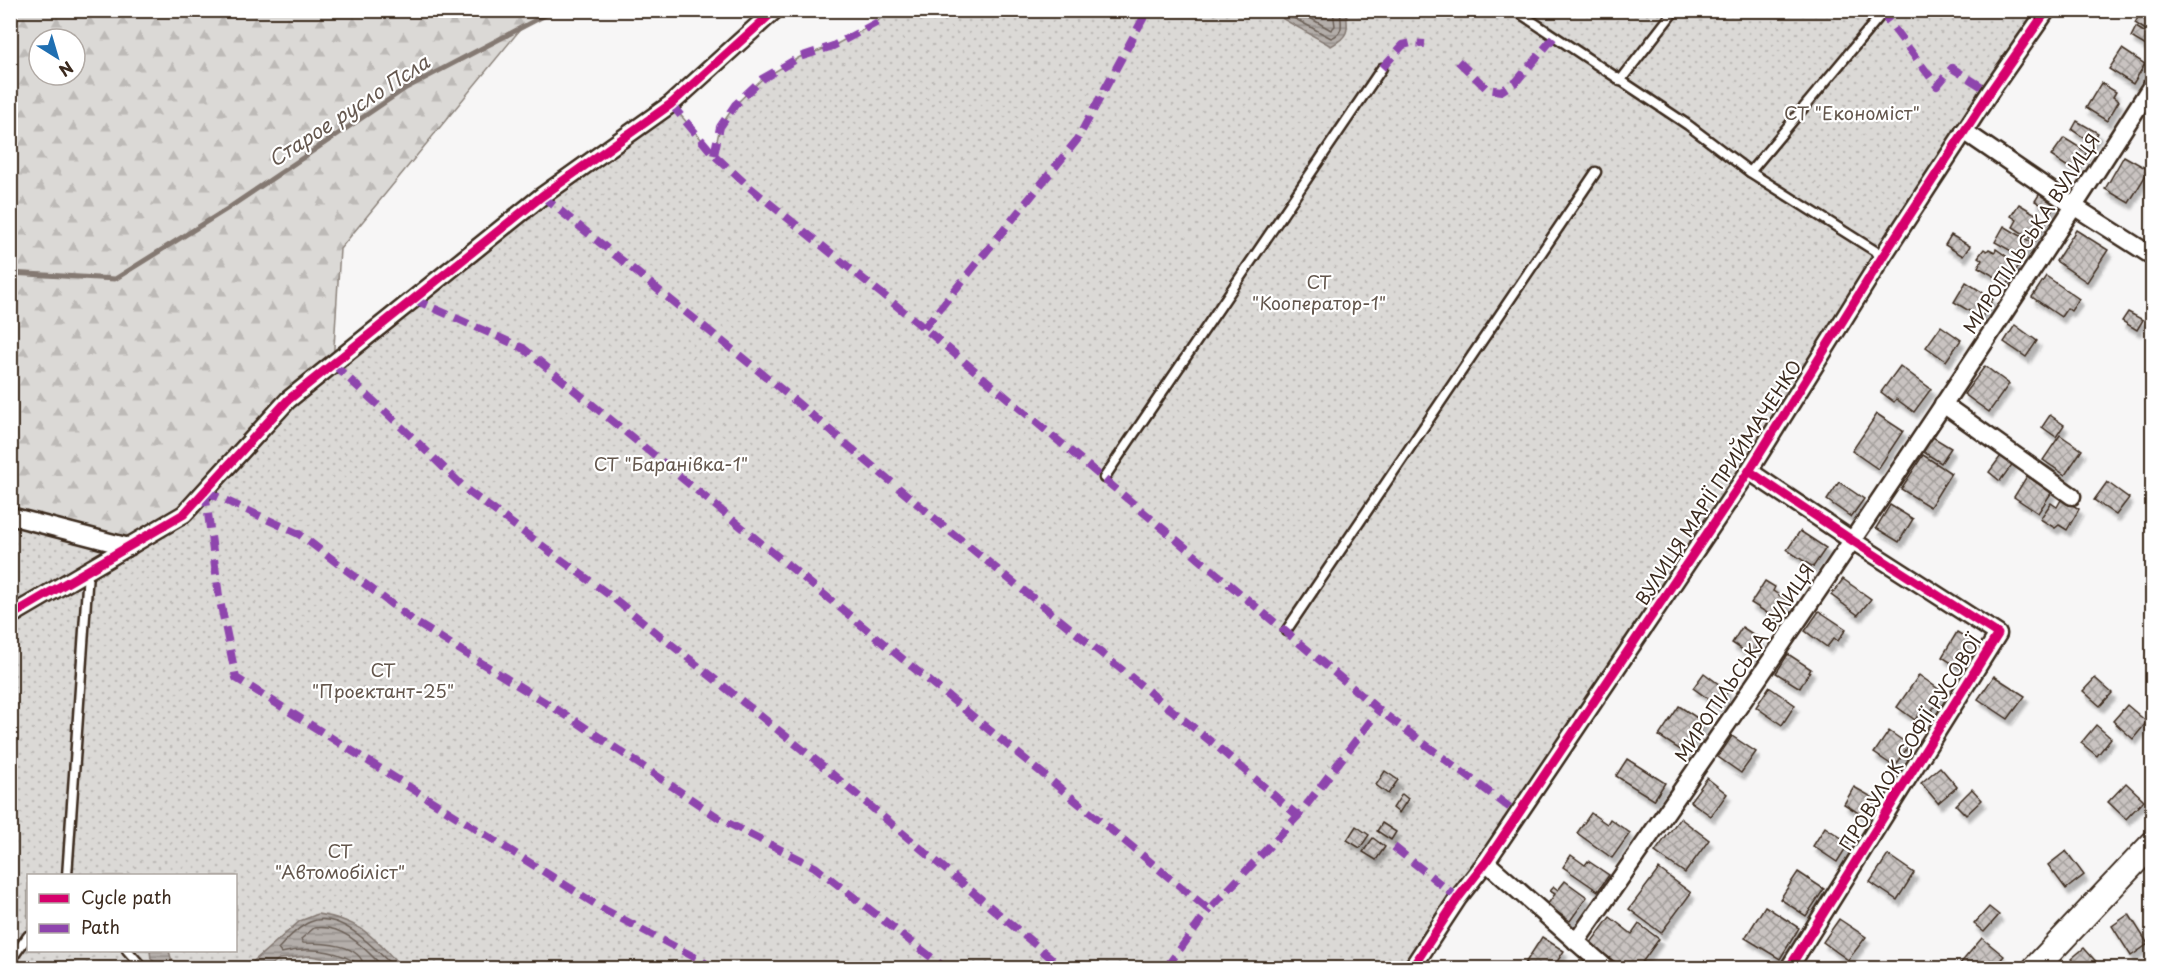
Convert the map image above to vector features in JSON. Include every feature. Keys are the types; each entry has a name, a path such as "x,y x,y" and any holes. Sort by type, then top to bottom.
{"main road":[{"path":"2035,969 2152,844"}],"street":[{"path":"10,616 184,514 288,400 542,196 671,104 775,10"},
{"name":"ВУЛИЦЯ МАРІЇ ПРИЙМАЧЕНКО","path":"1412,969 1749,471 1883,256 1964,131 2047,10"},
{"name":"МИРОПІЛЬСЬКА ВУЛИЦЯ","path":"1576,942 1852,541 2075,207 2152,85"},
{"path":"1964,131 2075,207 2152,256"},
{"path":"1943,404 2072,496"},
{"name":"ПРОВУЛОК СОФІЇ РУСОВОЇ","path":"1749,471 1852,541 1998,634 1789,969"},
{"path":"10,516 129,547"},
{"path":"1486,862 1606,969"}],"lane":[{"path":"1515,10 1688,125 1750,172 1883,256"},
{"path":"1620,81 1675,10"},
{"path":"1750,172 1885,10"},
{"path":"1104,478 1382,68"},
{"path":"1286,631 1596,172"},
{"path":"67,874 88,572"},
{"path":"10,961 27,937"},
{"path":"128,952 143,969"}],"green space":[{"path":"10,11 555,11 523,26 340,249 333,364 184,514 129,547 11,516"},
{"path":"888,11 2047,11 1412,968 11,968 10,516 130,547 184,514 288,400 671,104 714,154 720,127 735,105 762,79 800,57 833,46 876,23"}],"water":[{"path":"1279,11 1346,12 1346,33 1341,40 1331,46 1283,19"},
{"path":"318,914 357,926 403,968 354,968 341,961 310,956 279,959 267,968 243,968 300,921"},
{"path":"150,952 169,952 171,958 182,968 162,968 151,959"}],"building":[{"path":"2142,10 2152,10 2152,34 2135,23"},
{"path":"2136,27 2152,37 2151,49 2131,37"},
{"path":"2122,49 2145,64 2133,84 2109,69"},
{"path":"2101,83 2116,92 2113,97 2119,101 2107,121 2086,108"},
{"path":"2077,121 2098,133 2092,143 2072,130"},
{"path":"2064,138 2087,152 2074,171 2051,156"},
{"path":"2124,156 2149,170 2129,203 2105,189"},
{"path":"2042,190 2058,201 2051,211 2035,201"},
{"path":"2019,204 2047,221 2035,241 2013,227 2017,220 2011,216"},
{"path":"2004,226 2031,242 2022,257 1995,242"},
{"path":"2076,230 2108,250 2087,282 2056,261"},
{"path":"1951,235 1970,246 1963,256 1945,245"},
{"path":"1984,249 1995,252 1996,249 2019,265 2008,284 1978,267 1982,260 1978,257"},
{"path":"2046,276 2079,299 2071,311 2067,308 2061,317 2032,297"},
{"path":"1966,282 1993,299 1981,318 1954,302"},
{"path":"2128,312 2143,320 2137,330 2122,321"},
{"path":"2015,325 2037,341 2026,357 2004,342"},
{"path":"1941,326 1961,340 1946,361 1926,347"},
{"path":"1900,366 1931,389 1914,412 1896,399 1894,402 1881,392"},
{"path":"1985,366 2009,384 1989,412 1964,394"},
{"path":"1877,414 1903,431 1878,469 1852,451"},
{"path":"2050,415 2064,425 2056,437 2042,427"},
{"path":"2060,435 2082,450 2065,475 2043,460"},
{"path":"1931,436 1951,448 1941,463 1922,451"},
{"path":"2003,453 2014,462 2000,481 1989,472"},
{"path":"1923,455 1951,473 1930,507 1901,489"},
{"path":"2027,476 2052,492 2038,513 2014,497"},
{"path":"1839,482 1864,499 1851,517 1827,500"},
{"path":"2107,482 2129,498 2116,515 2094,500"},
{"path":"2062,498 2079,509 2067,530 2059,525 2055,528 2040,519 2051,503 2057,507"},
{"path":"1890,505 1913,519 1899,542 1876,528"},
{"path":"1800,531 1826,548 1813,567 1787,550"},
{"path":"1843,579 1871,599 1858,615 1831,595"},
{"path":"1765,581 1775,587 1773,591 1788,601 1777,619 1751,603"},
{"path":"1819,611 1846,629 1838,641 1834,638 1827,647 1805,631"},
{"path":"1742,627 1762,640 1752,656 1732,643"},
{"path":"1957,632 1982,647 1966,672 1942,657"},
{"path":"1788,654 1811,669 1800,688 1776,673"},
{"path":"1704,673 1728,691 1718,706 1693,688"},
{"path":"1919,675 1944,693 1928,716 1921,711 1915,720 1897,707"},
{"path":"1994,676 2025,696 2008,719 1978,699"},
{"path":"2095,678 2112,693 2100,706 2083,691"},
{"path":"1769,687 1795,705 1782,725 1756,707"},
{"path":"2127,705 2147,722 2133,739 2113,721"},
{"path":"1679,706 1705,723 1685,753 1659,736"},
{"path":"2096,725 2111,738 2097,756 2081,743"},
{"path":"1889,731 1909,745 1895,767 1874,753"},
{"path":"1732,736 1756,752 1741,773 1718,757"},
{"path":"1627,759 1665,783 1654,800 1616,776"},
{"path":"1940,767 1957,787 1938,803 1921,783"},
{"path":"1385,771 1398,780 1388,794 1376,785"},
{"path":"1707,778 1727,794 1711,816 1690,801"},
{"path":"2126,783 2144,800 2126,819 2108,802"},
{"path":"1854,787 1879,801 1868,819 1844,804"},
{"path":"1972,789 1982,800 1966,815 1956,805"},
{"path":"1402,794 1408,799 1399,813 1393,808"},
{"path":"1591,813 1607,824 1610,819 1630,833 1612,858 1577,833"},
{"path":"1680,818 1709,840 1685,873 1655,852"},
{"path":"1382,823 1396,832 1391,840 1377,831"},
{"path":"1356,826 1369,835 1360,848 1347,840"},
{"path":"1825,827 1849,843 1837,862 1813,846"},
{"path":"1373,838 1385,847 1376,860 1363,852"},
{"path":"2066,851 2084,875 2066,889 2048,865"},
{"path":"1571,855 1585,865 1588,861 1609,875 1598,891 1563,867"},
{"path":"1888,855 1914,873 1897,900 1870,882"},
{"path":"1659,869 1691,893 1661,933 1629,909"},
{"path":"1798,872 1824,889 1806,916 1780,899"},
{"path":"1565,881 1587,897 1570,921 1547,905 1555,894 1550,891 1554,887 1558,890"},
{"path":"1765,906 1799,928 1780,959 1745,938"},
{"path":"1989,907 1999,915 1984,932 1974,924"},
{"path":"2129,914 2148,944 2131,956 2112,926"},
{"path":"1610,917 1632,934 1639,924 1659,939 1638,968 1624,968 1590,944"},
{"path":"1839,919 1866,937 1848,960 1823,942"},
{"path":"1542,937 1564,951 1553,968 1530,968 1524,965"},
{"path":"1982,938 2004,956 1993,968 1964,968 1959,965"},
{"path":"2084,948 2099,965 2095,968 2080,968 2071,959"}],"waterway":[{"name":"Старое русло Псла","path":"10,273 115,279 227,209 406,88 555,10"}],"marked path":[{"path":"714,155 720,127 735,105 762,79 800,57 833,46 876,23 888,10"},
{"path":"924,328 1077,140 1144,17 1136,10"},
{"path":"1880,10 1937,86 1952,68 1990,92"},
{"path":"1458,61 1487,89 1501,91 1516,82 1554,37"},
{"path":"1382,68 1403,45 1425,44"},
{"path":"671,104 714,155 748,186 924,328 1379,710 1517,813"},
{"path":"542,196 775,384 946,528 1220,749 1298,816"},
{"path":"413,299 523,348 1209,910 1298,816 1379,710"},
{"path":"333,364 469,492 612,597 813,758 1063,968"},
{"path":"205,491 299,534 415,622 577,722 722,820 815,867 945,968"},
{"path":"205,491 219,596 236,678 605,910 712,968"},
{"path":"1394,847 1458,898"},
{"path":"1166,968 1209,910"}],"cycle path":[{"path":"10,616 184,514 288,400 542,196 671,104 775,10"},
{"path":"1412,968 1749,471 1883,256 1990,92 2047,10"},
{"path":"1749,471 1998,634 1789,968"}],"park label":[{"name":"СТ \"Економіст\"","path":"1852,114"},
{"name":"СТ \"Кооператор-1\"","path":"1319,293"},
{"name":"СТ \"Баранівка-1\"","path":"671,465"},
{"name":"СТ \"Проектант-25\"","path":"383,681"},
{"name":"СТ \"Автомобіліст\"","path":"340,862"}]}
